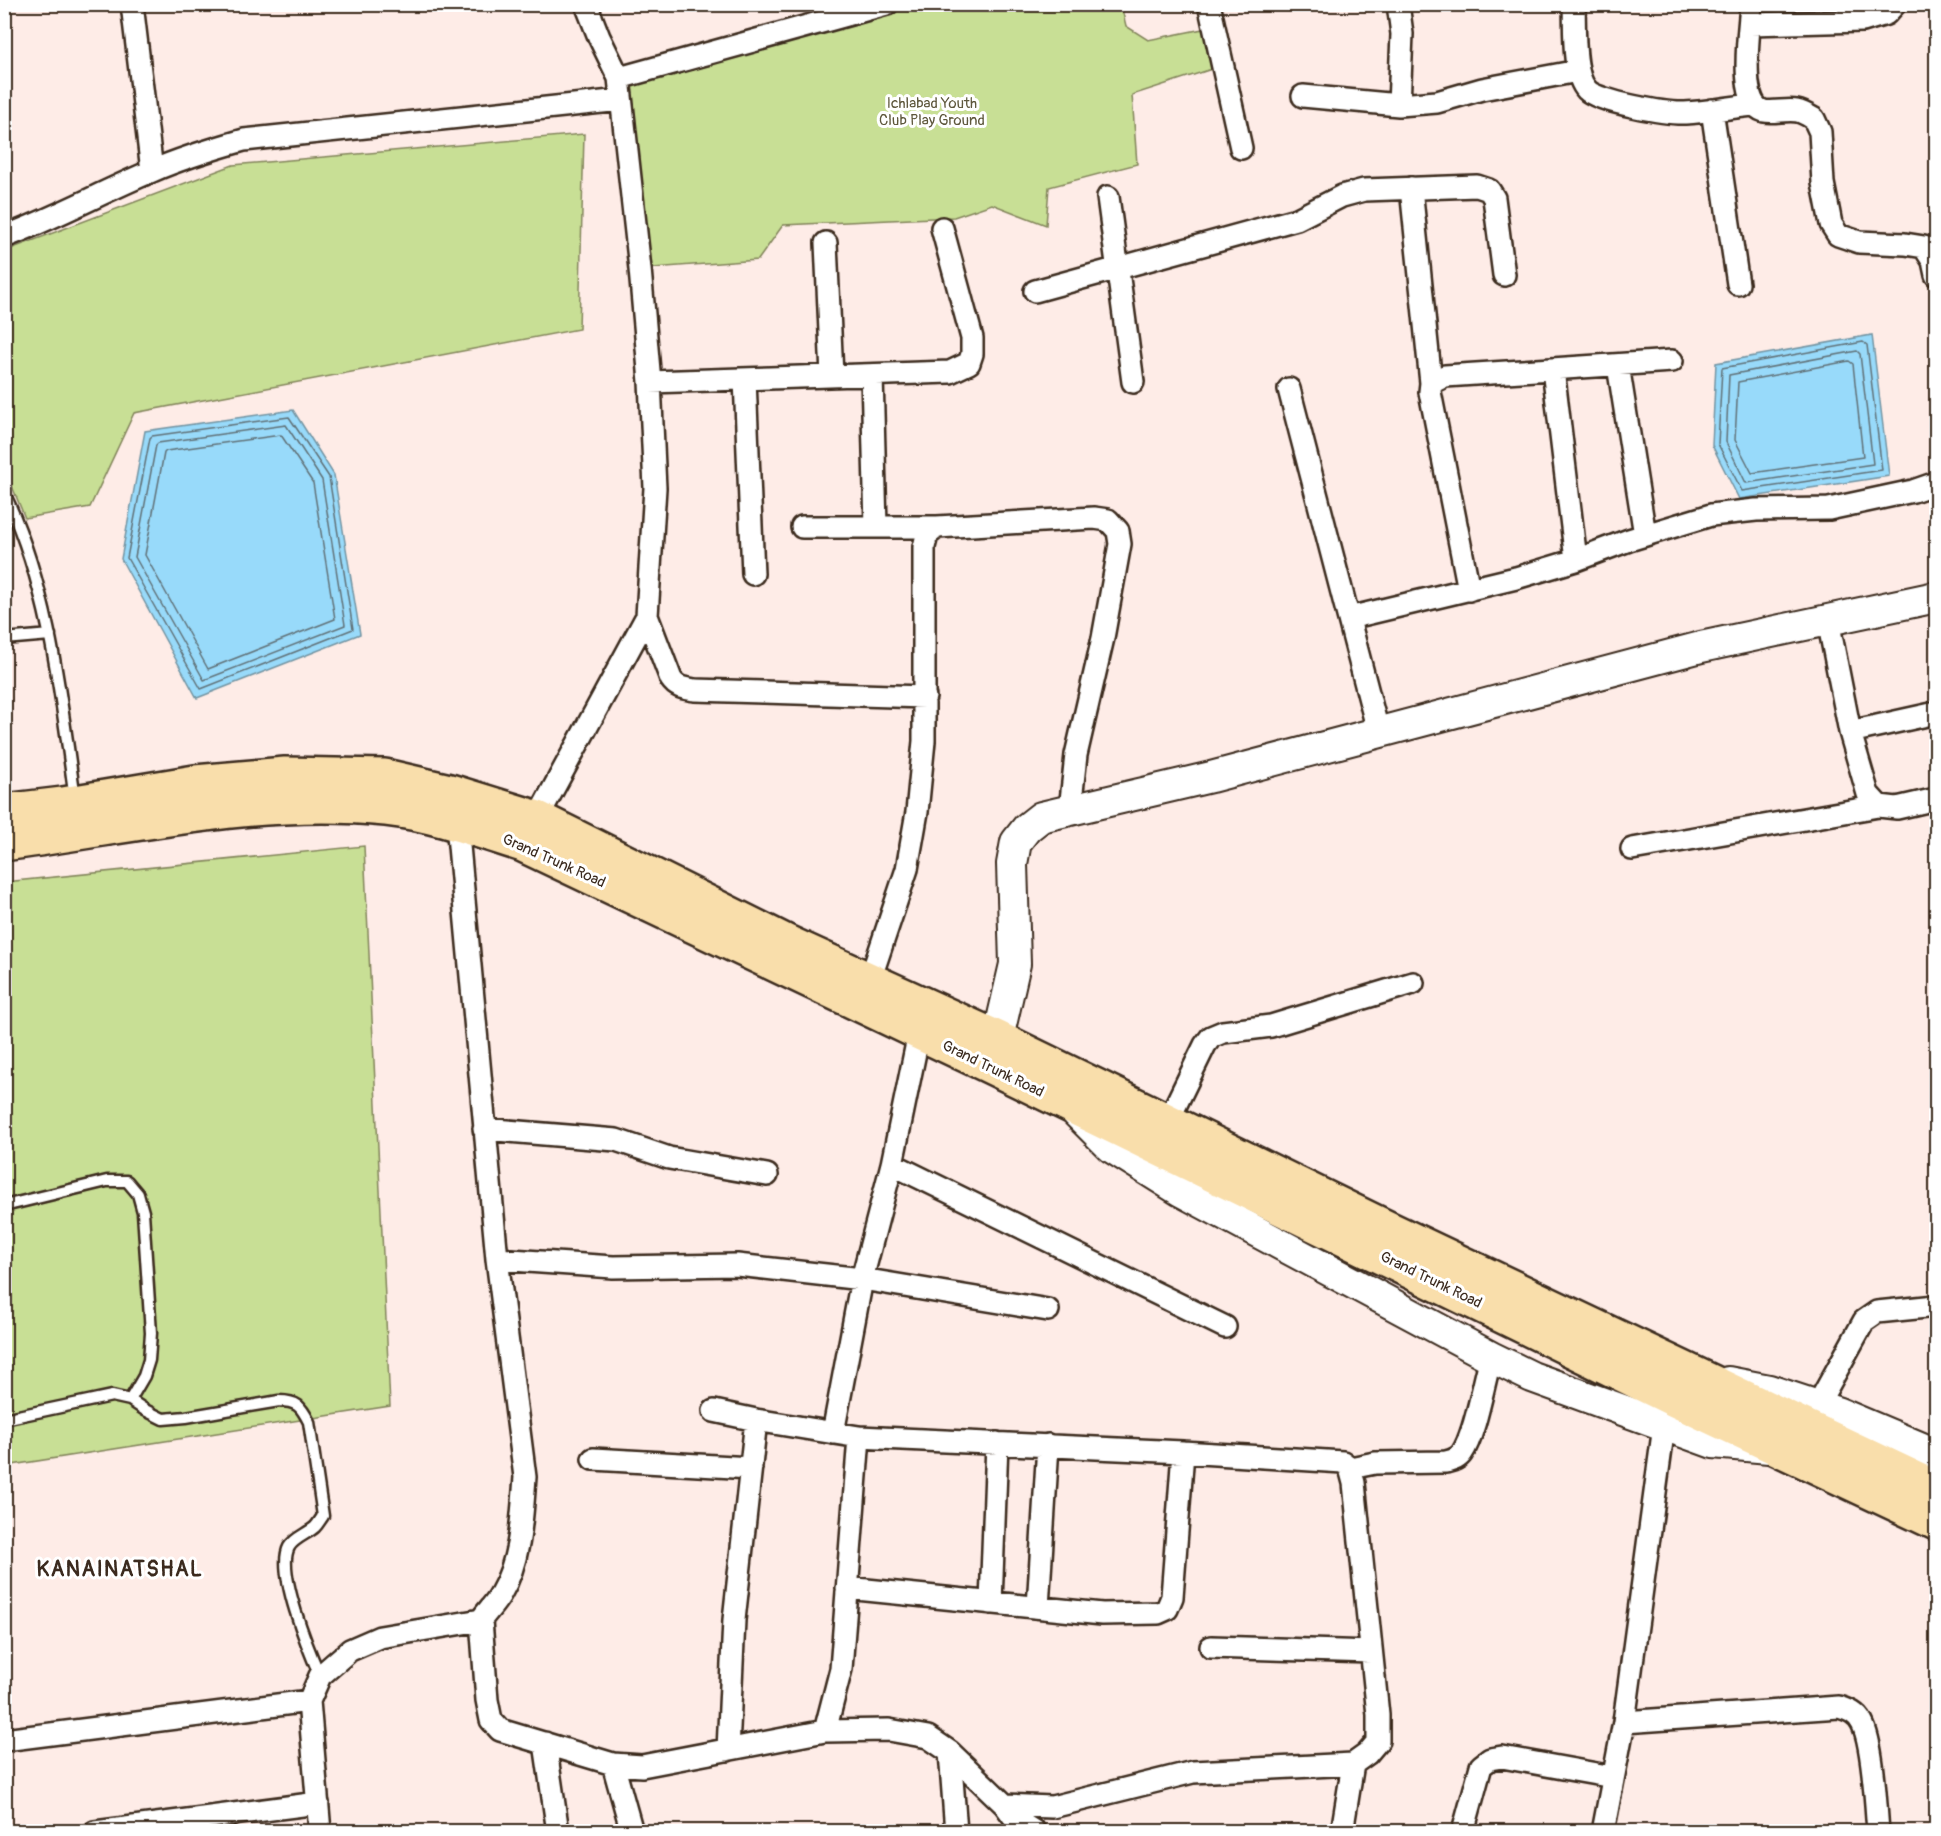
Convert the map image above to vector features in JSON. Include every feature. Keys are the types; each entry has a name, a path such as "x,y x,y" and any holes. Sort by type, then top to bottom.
{"highway":[{"name":"Grand Trunk Road","path":"4,811 76,802 195,782 285,774 385,776 450,791 919,1033 1778,1449 1936,1523"},
{"name":"Grand Trunk Road","path":"4,844 243,809 324,806 388,810 457,824 531,831 787,942 998,1038 1936,1488"}],"street":[{"path":"132,4 152,171"},
{"path":"586,4 598,37 619,78 650,382 655,488 647,616 671,679 675,685 695,690 925,697"},
{"path":"619,78 887,4"},
{"path":"1209,4 1241,148"},
{"path":"1398,4 1402,34 1399,105"},
{"path":"1574,4 1578,71 1587,90 1600,99 1684,113 1754,105"},
{"path":"1894,4 1886,14 1863,21 1751,14 1747,75 1749,94 1754,105 1764,111 1798,111 1814,119 1820,132 1823,183 1831,224 1838,235 1858,243 1905,244 1924,247 1935,265"},
{"path":"1303,96 1399,105 1437,102 1482,89 1578,71"},
{"path":"4,237 29,228 152,171 203,151 244,140 621,100"},
{"path":"1712,110 1738,284"},
{"path":"1035,291 1297,219 1342,195 1364,189 1478,186 1489,190 1494,198 1504,275"},
{"path":"1411,188 1431,383 1430,392 1469,590"},
{"path":"1108,197 1132,382"},
{"path":"650,382 950,372 969,363 972,354 972,338 942,228"},
{"path":"826,243 832,376"},
{"path":"1431,383 1445,376 1672,361"},
{"path":"1618,364 1645,535"},
{"path":"1552,369 1576,560"},
{"path":"872,375 876,527"},
{"path":"745,379 753,574"},
{"path":"1289,389 1378,731"},
{"path":"1349,618 1469,590 1576,560 1645,535 1711,515 1756,510 1829,509 1913,492 1936,483"},
{"path":"802,527 937,527 1095,518 1108,520 1118,531 1120,544 1103,638 1076,755 1070,810"},
{"path":"870,980 907,869 917,812 924,741 924,547 927,535 937,527"},
{"path":"998,1038 1015,964 1012,864 1016,842 1027,828 1041,817 1211,777 1701,647 1936,597"},
{"path":"531,831 647,616"},
{"path":"1828,620 1850,732 1868,794 1879,806"},
{"path":"1850,732 1936,712"},
{"path":"1632,849 1879,806 1897,808 1936,799"},
{"path":"457,824 497,1259 525,1477 516,1556 502,1593 481,1620 487,1700 491,1720 500,1730 613,1764 642,1766 825,1731 889,1730 928,1737 950,1752 1005,1805 1016,1820 1035,1832"},
{"path":"1168,1121 1211,1037 1229,1031 1271,1026 1413,983"},
{"path":"833,1433 862,1279 892,1164 919,1033"},
{"path":"1070,1105 1111,1147 1181,1191 1532,1377 1713,1443 1778,1449"},
{"path":"484,1129 616,1140 669,1158 767,1175"},
{"path":"892,1164 1226,1327"},
{"path":"497,1259 614,1267 737,1265 862,1279 1048,1310"},
{"path":"1817,1406 1864,1321 1877,1312 1936,1306"},
{"path":"1350,1468 1375,1463 1446,1462 1456,1459 1463,1452 1470,1434 1491,1357"},
{"path":"1704,1378 1769,1390 1817,1406 1936,1454"},
{"path":"714,1411 859,1437 1343,1462 1350,1468 1354,1483 1378,1741 1367,1754 1353,1764 1193,1772 1052,1807 1005,1805"},
{"path":"728,1750 734,1620 756,1420"},
{"path":"1603,1832 1624,1722 1664,1426"},
{"path":"825,1731 841,1669 859,1437"},
{"path":"991,1602 997,1443"},
{"path":"1038,1607 1048,1445"},
{"path":"847,1588 1102,1614 1158,1614 1167,1609 1172,1597 1183,1452"},
{"path":"592,1459 751,1468"},
{"path":"320,1832 309,1701 320,1676 350,1650 380,1637 481,1620"},
{"path":"1211,1647 1371,1652"},
{"path":"4,1740 309,1701"},
{"path":"1624,1722 1839,1707 1853,1712 1862,1722 1868,1741 1878,1832"},
{"path":"545,1743 558,1832"},
{"path":"950,1752 956,1832"},
{"path":"1463,1832 1481,1766 1490,1759 1502,1757 1613,1777"},
{"path":"613,1764 633,1832"},
{"path":"1342,1832 1353,1764"},
{"path":"95,1832 318,1803"}],"lane":[{"path":"4,493 32,568 50,635 62,698 76,802"},
{"path":"4,639 50,635"},
{"path":"4,1206 107,1181 127,1181 138,1194 143,1212 151,1334 149,1360 144,1376 130,1400"},
{"path":"4,1419 112,1396 130,1400 164,1419 186,1418 279,1401 291,1401 302,1408 309,1422 323,1516 316,1526 291,1544 285,1557 306,1644 320,1676"}],"green space":[{"name":"Ichlabad Youth Club Play Ground","path":"922,4 1121,5 1126,26 1148,40 1203,29 1212,69 1132,95 1137,164 1049,187 1046,225 992,204 954,217 783,225 758,260 640,269 619,78"},
{"path":"584,134 579,329 134,413 90,507 25,518 5,469 5,251 233,165"},
{"path":"364,846 390,1406 5,1466 5,882"}],"water":[{"path":"1872,335 1889,476 1739,499 1712,445 1716,363"},
{"path":"293,410 334,475 360,634 197,698 121,559 145,431"}],"district":[{"name":"KANAINATSHAL","path":"120,1569"}]}
